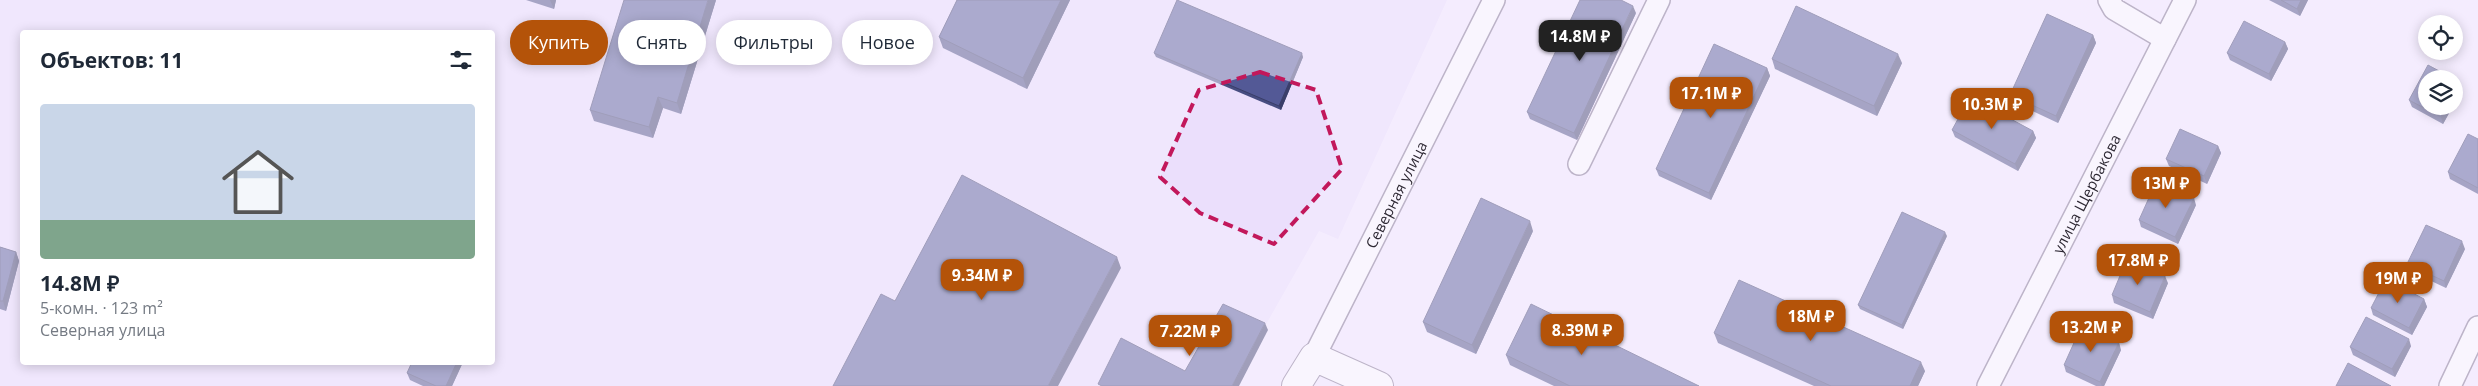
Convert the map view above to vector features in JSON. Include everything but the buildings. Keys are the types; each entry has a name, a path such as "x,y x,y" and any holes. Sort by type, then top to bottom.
{"street":[{"name":"Северная улица","path":"1296,386 1314,358 1494,0"},
{"path":"1579,164 1659,0"},
{"path":"2109,0 2114,9 2165,39"},
{"name":"улица Щербакова","path":"1988,386 2185,0"},
{"path":"2450,386 2478,327"},
{"path":"1314,358 1379,386"}],"highlighted area":[{"path":"1260,72 1316,90 1342,169 1274,244 1200,213 1160,177 1199,90"}],"shaded area":[{"path":"0,0 1447,0 1338,239 1319,231 1231,386 0,386"}]}
